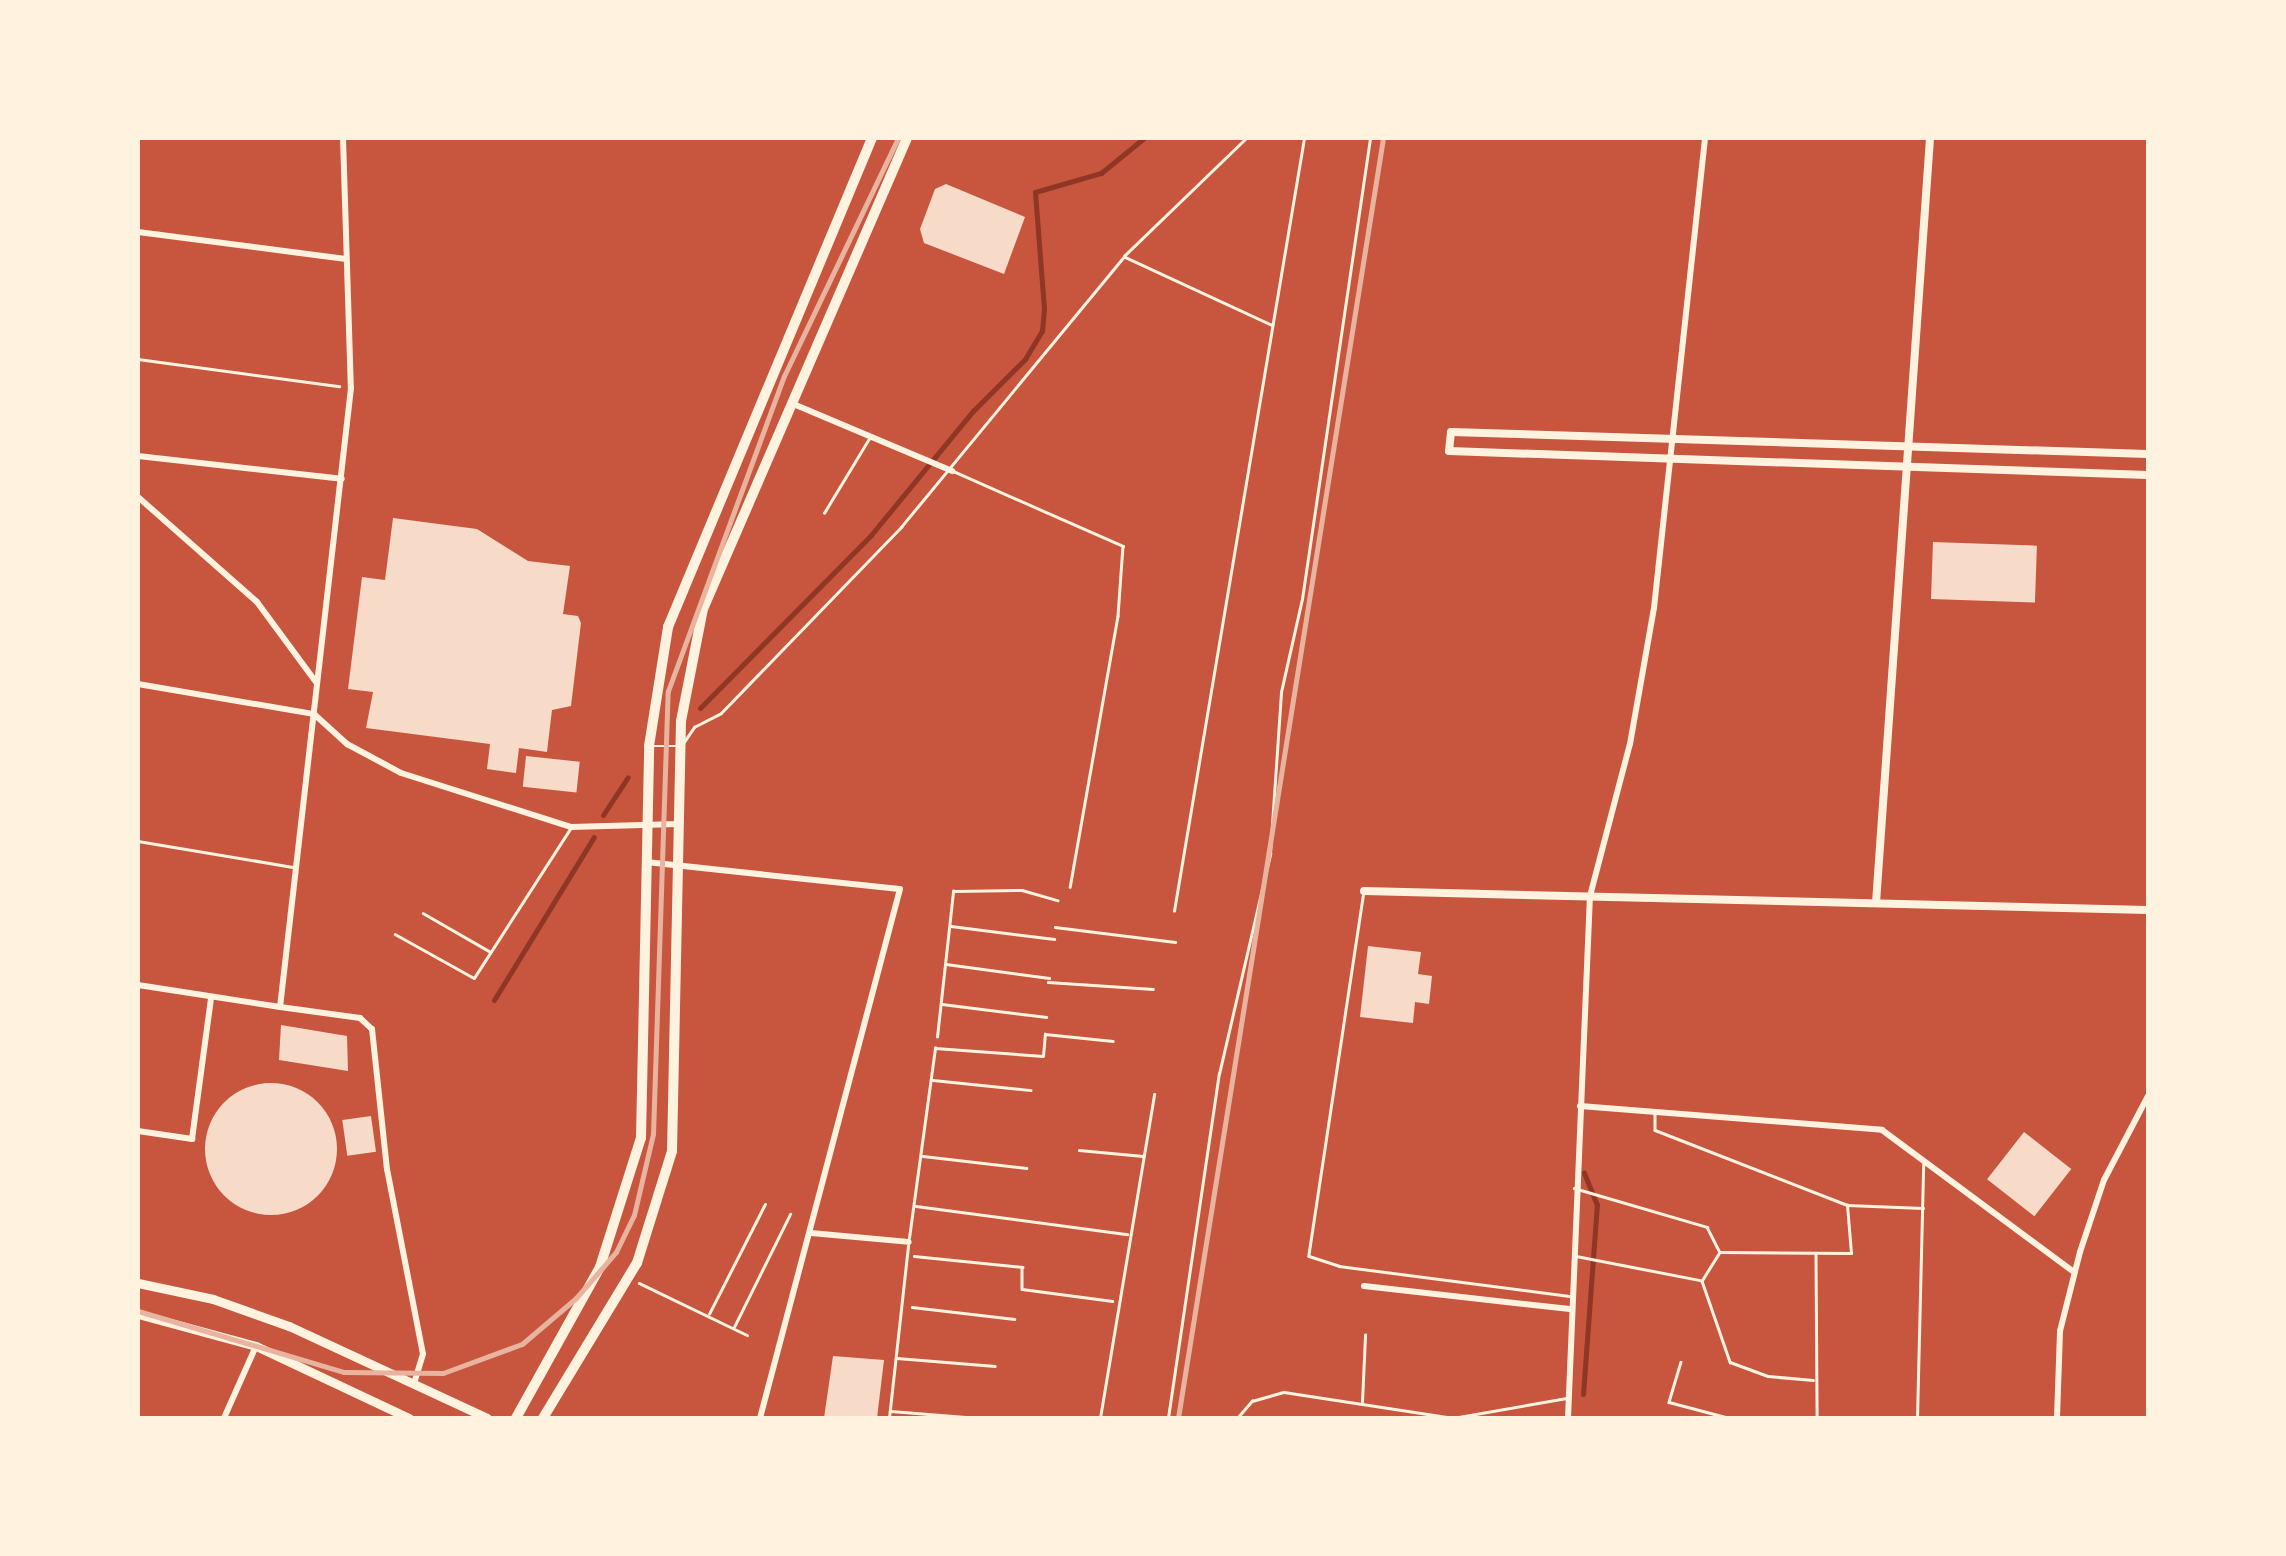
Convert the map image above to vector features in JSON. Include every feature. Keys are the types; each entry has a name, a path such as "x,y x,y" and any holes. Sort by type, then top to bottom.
{"main road":[{"path":"516,1418 600,1267 633,1177 642,1120 648,746 660,658 684,580 872,138"},
{"path":"543,1418 629,1278 661,1201 676,1125 680,751 702,610 907,138"},
{"path":"138,1283 213,1299 290,1326 415,1381 486,1418"},
{"path":"138,1314 256,1346 409,1418"}],"street":[{"path":"280,1007 351,388 343,138"},
{"path":"1568,1418 1574,1188 1590,896 1643,678 1705,138"},
{"path":"1876,903 1904,446 1930,138"},
{"path":"138,232 346,260"},
{"path":"790,402 952,470"},
{"path":"2148,454 1450,432 1449,451 2148,475"},
{"path":"138,456 342,479"},
{"path":"138,497 257,602 316,682"},
{"path":"138,684 314,714 347,744 401,773 571,827 679,824"},
{"path":"646,862 678,862 900,889 760,1418"},
{"path":"1364,891 2148,910"},
{"path":"138,985 360,1018 372,1029 387,1169 424,1354 415,1381"},
{"path":"138,1131 192,1139 211,998"},
{"path":"2058,1418 2060,1331 2074,1272 2104,1180 2148,1096"},
{"path":"1580,1106 1882,1130 2074,1272"},
{"path":"811,1232 909,1242"},
{"path":"1364,1286 1570,1308"},
{"path":"224,1418 256,1346"}],"lane":[{"path":"648,746 680,751 694,727 721,713 952,470 1124,256 1246,138"},
{"path":"1174,911 1304,138"},
{"path":"1124,256 1273,326"},
{"path":"824,513 870,436"},
{"path":"952,470 1123,546 1118,616 1070,887"},
{"path":"395,934 474,978 571,827"},
{"path":"138,841 295,867"},
{"path":"1364,891 1310,1256 1339,1266 1571,1296"},
{"path":"423,913 490,952"},
{"path":"889,1418 900,1305 935,1048 1043,1056 1045,1034 1113,1040"},
{"path":"933,1080 1030,1090"},
{"path":"1100,1418 1154,1094"},
{"path":"1655,1113 1654,1130 1847,1205 1924,1208"},
{"path":"1079,1150 1143,1156"},
{"path":"922,1156 1026,1168"},
{"path":"1917,1418 1923,1158"},
{"path":"1574,1188 1707,1227 1720,1252"},
{"path":"1720,1252 1851,1252 1847,1205"},
{"path":"915,1206 1129,1234"},
{"path":"1702,1281 1720,1252"},
{"path":"1816,1253 1813,1380 1817,1418"},
{"path":"1572,1255 1702,1281"},
{"path":"1702,1281 1730,1362 1768,1376 1813,1380"},
{"path":"1362,1404 1365,1335"},
{"path":"896,1358 995,1366"},
{"path":"1237,1418 1252,1401 1284,1392 1453,1418 1566,1398"},
{"path":"890,1411 978,1418"}],"path":[{"path":"1168,1418 1219,1074 1270,854 1281,692 1302,599 1370,138"},
{"path":"138,359 351,388"},
{"path":"935,1048 954,891 1022,890 1058,900"},
{"path":"950,926 1054,939"},
{"path":"1055,927 1175,942"},
{"path":"945,963 1048,980 1153,988"},
{"path":"940,1004 1046,1016"},
{"path":"708,1316 765,1204"},
{"path":"734,1328 790,1214"},
{"path":"907,1255 1022,1267 1022,1289 1120,1302"},
{"path":"629,1278 747,1335"},
{"path":"900,1305 1014,1319"},
{"path":"1682,1362 1669,1402 1729,1418"}],"building":[{"path":"946,184 1025,217 1004,274 924,243 920,229 935,189"},
{"path":"393,518 477,529 528,561 570,566 563,614 578,616 581,623 571,706 552,710 547,752 519,748 516,773 487,769 490,744 366,728 373,692 348,689 362,577 385,580"},
{"path":"1933,542 2037,546 2035,603 1931,599"},
{"path":"526,756 580,762 576,792 523,787"},
{"path":"1368,946 1421,952 1418,974 1432,976 1429,1004 1415,1002 1413,1023 1360,1017"},
{"path":"281,1025 347,1036 348,1071 279,1060"},
{"path":"271,1083 296,1088 318,1102 332,1124 337,1149 332,1174 318,1196 296,1210 271,1215 246,1210 224,1196 210,1174 205,1149 210,1124 224,1102 246,1088"},
{"path":"371,1116 376,1152 347,1156 342,1120"},
{"path":"2024,1132 2071,1169 2034,1216 1987,1179"},
{"path":"833,1356 884,1360 877,1418 824,1418"}],"waterway":[{"path":"700,708 871,535 973,411 1025,359 1042,331 1044,309 1035,192 1101,173 1144,138"},
{"path":"603,815 628,777"},
{"path":"494,1000 594,837"},
{"path":"1583,1394 1597,1205 1584,1172"}],"railway":[{"path":"138,1311 344,1372 443,1373 522,1344 576,1298 616,1252 634,1215 653,1134 668,691 784,376 898,138"},
{"path":"1178,1418 1383,138"}]}
